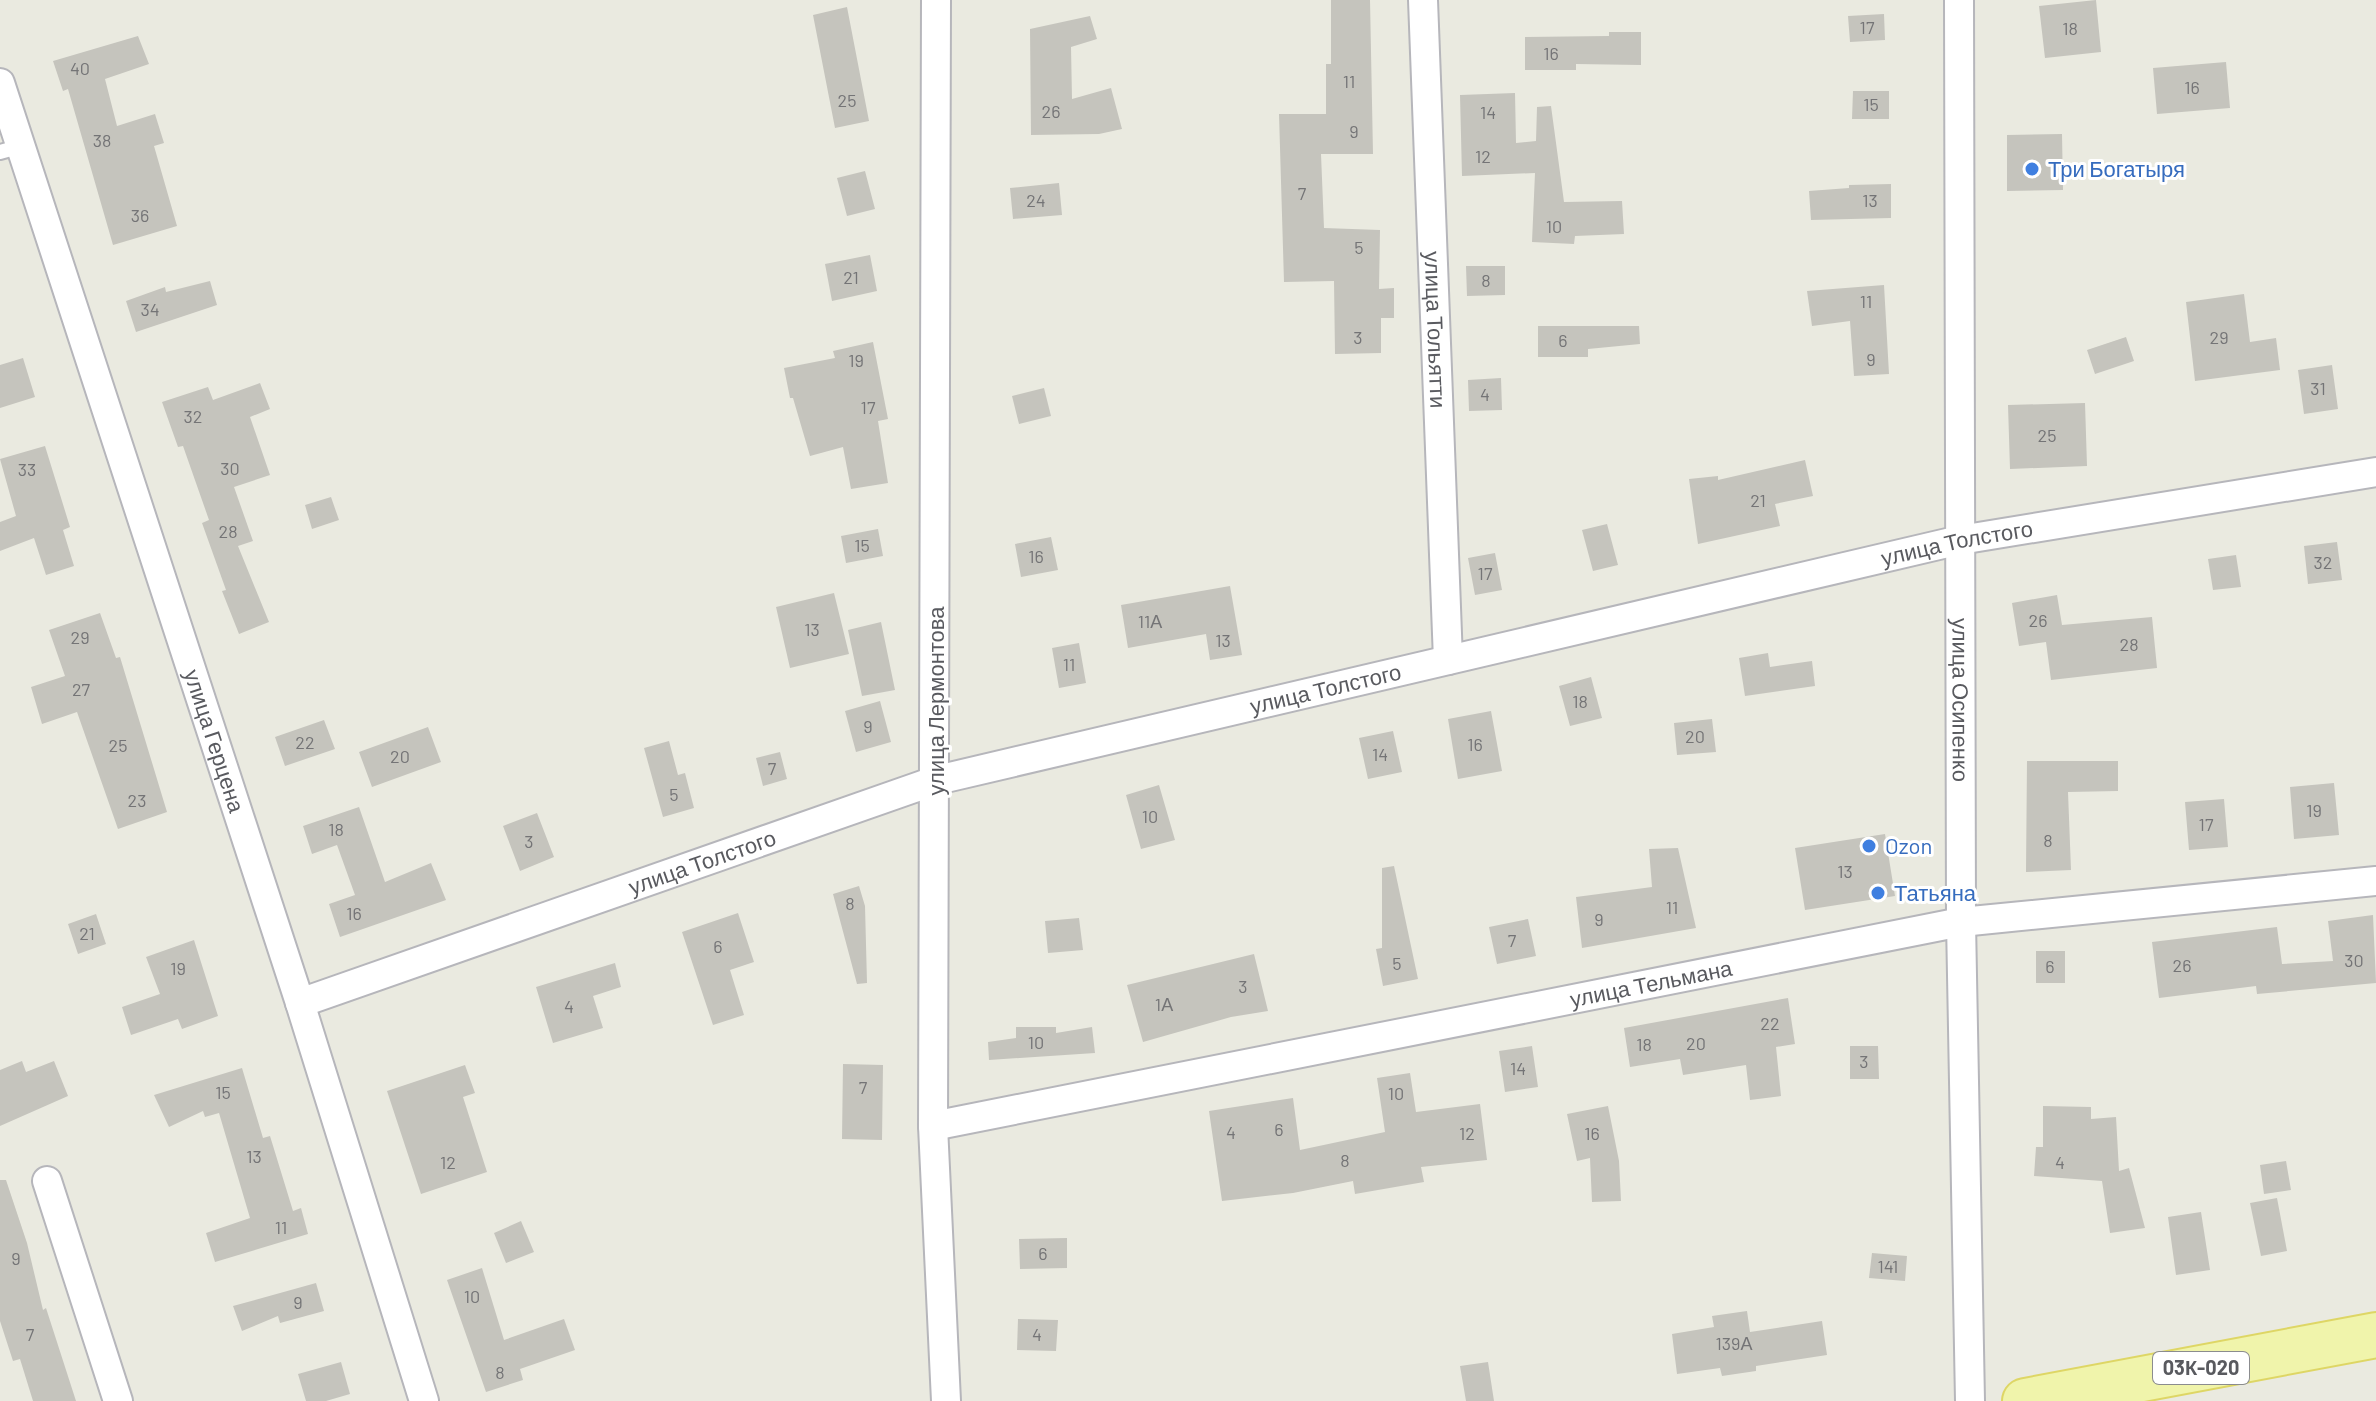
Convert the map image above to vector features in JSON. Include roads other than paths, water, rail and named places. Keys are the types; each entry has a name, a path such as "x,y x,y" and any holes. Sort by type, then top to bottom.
{"main road":[{"name":"03К-020","path":"2025,1401 2376,1335"}],"street":[{"name":"улица Лермонтова","path":"936,0 937,780 933,1126 946,1401"},
{"name":"улица Тольятти","path":"1423,0 1448,660"},
{"name":"улица Осипенко","path":"1959,0 1961,922 1970,1401"},
{"name":"улица Герцена","path":"0,83 9,150 300,1003 424,1401"},
{"name":"улица Толстого","path":"300,1003 937,780 1960,540 2376,472"},
{"name":"улица Тельмана","path":"933,1126 1961,922 2376,881"},
{"path":"47,1181 118,1401"}],"place":[{"name":"Три Богатыря","path":"2032,169"},
{"name":"Ozon","path":"1869,846"},
{"name":"Татьяна","path":"1878,893"}]}
